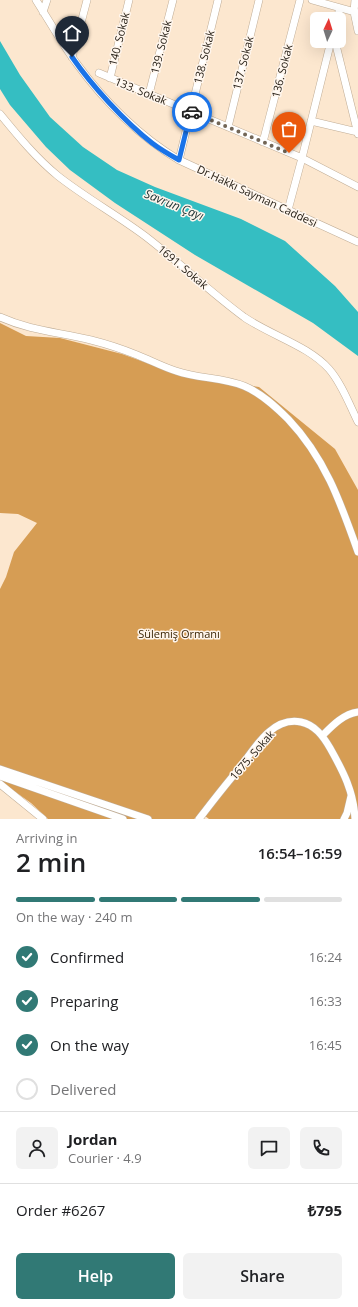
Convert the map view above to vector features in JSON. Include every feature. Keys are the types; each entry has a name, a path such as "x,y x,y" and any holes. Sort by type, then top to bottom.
{"street":[{"name":"Dr.Hakkı Sayman Caddesi","path":"36,0 72,57 88,78 123,116 153,144 179,160 358,242"},
{"path":"43,12 47,0"},
{"path":"72,57 87,0"},
{"name":"140. Sokak","path":"110,78 129,0"},
{"name":"139. Sokak","path":"149,94 173,0"},
{"name":"138. Sokak","path":"179,160 218,0"},
{"name":"137. Sokak","path":"228,127 259,0"},
{"name":"136. Sokak","path":"263,142 300,0"},
{"path":"312,0 356,12"},
{"path":"354,0 358,31"},
{"path":"339,12 340,8"},
{"path":"288,210 330,48"},
{"path":"311,122 358,133 337,48"},
{"name":"133. Sokak","path":"99,73 302,158 358,187"},
{"name":"1691. Sokak","path":"0,114 42,162 70,186 144,236 245,317 310,353 322,362 340,385 358,422"},
{"path":"0,317 30,328 74,336 112,346 177,371 244,386 262,396 282,413 294,426 318,457 329,477 358,552"},
{"path":"322,736 340,720 358,712"},
{"name":"1675. Sokak","path":"199,819 268,733 278,725 292,721 304,723 314,728 322,736 342,771 351,792 355,819"},
{"path":"0,769 148,819"},
{"path":"0,776 122,819"},
{"path":"0,784 43,819"},
{"path":"344,819 347,813 351,792"},
{"path":"206,819 207,809"}],"green space":[{"name":"Sülemiş Ormanı","path":"0,323 26,336 60,338 122,354 183,376 259,387 335,449 358,490 358,819 209,819 201,813 194,819 48,819 31,803 0,781 0,589 6,577 14,552 37,523 18,514 0,513"}],"water":[{"name":"Savrun Çayı","path":"0,41 20,75 50,117 83,147 117,170 155,187 241,219 285,241 335,286 358,312 358,356 313,323 195,255 115,203 70,170 46,147 10,105 0,89"}],"way so far":[{"path":"192,112 289,153"}],"route":[{"path":"72,57 88,78 143,136 179,160 191,111 192,112"}]}
